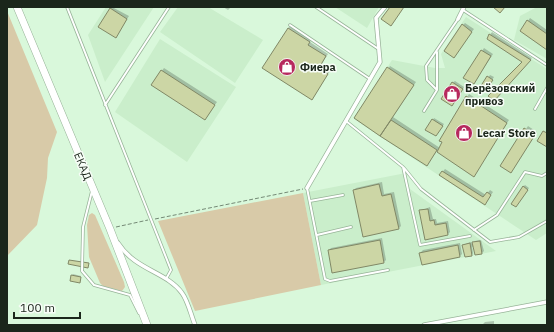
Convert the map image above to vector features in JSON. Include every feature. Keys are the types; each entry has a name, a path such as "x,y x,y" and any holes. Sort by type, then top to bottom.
{"highway":[{"name":"ЕКАД","path":"17,7 111,230 145,322"}],"street":[{"path":"307,188 380,62 377,48 376,18 386,7"},
{"path":"458,19 463,8"},
{"path":"111,230 124,252 143,267 166,279 182,293 195,325"},
{"path":"424,325 437,324 547,302"}],"lane":[{"path":"67,7 171,270 166,279"},
{"path":"105,105 169,7"},
{"path":"316,7 377,48"},
{"path":"463,8 547,65"},
{"path":"436,90 428,80 426,66 458,19"},
{"path":"290,24 371,79"},
{"path":"424,111 436,90 435,68 437,50"},
{"path":"535,109 547,88"},
{"path":"345,121 403,167 421,189 490,242 519,237 547,221"},
{"path":"403,167 420,245 470,236"},
{"path":"474,230 496,215 525,172 542,176 547,173"},
{"path":"92,188 83,227 82,271 94,285 130,295 137,312 145,322"},
{"path":"307,188 325,279 330,281 388,270"},
{"path":"310,201 343,195"},
{"path":"317,235 351,227"}],"path":[{"path":"111,230 126,224 307,188"}],"shaded area":[{"path":"106,7 154,7 105,82 88,35"},
{"path":"178,7 208,7 263,40 235,83 160,32"},
{"path":"335,7 379,7 367,28"},
{"path":"537,7 547,7 547,59 514,40 520,16"},
{"path":"7,11 57,132 48,158 47,178 37,225 7,256"},
{"path":"466,17 547,69 547,233 536,240 354,119 392,60 435,68 445,68 441,54"},
{"path":"160,39 236,87 187,162 115,112"},
{"path":"406,173 410,189 496,251 321,285 303,193"},
{"path":"303,193 321,285 195,311 158,221"},
{"path":"92,213 95,215 124,282 125,287 122,291 103,286 100,283 89,257 87,225 89,215"}],"building":[{"path":"390,7 404,7 391,26 381,19"},
{"path":"493,7 505,7 500,13"},
{"path":"110,8 127,19 116,38 98,27"},
{"path":"527,20 547,34 547,50 520,31"},
{"path":"462,24 472,32 454,58 444,51"},
{"path":"288,28 310,42 308,45 326,56 319,68 328,74 312,100 262,68"},
{"path":"489,34 531,60 494,101 488,96 522,62 487,39"},
{"path":"481,50 491,56 474,84 463,78"},
{"path":"387,67 414,85 380,136 354,118"},
{"path":"161,70 215,105 205,120 151,85"},
{"path":"487,76 493,80 484,92 479,89"},
{"name":"Берёзовский привоз","path":"452,82 463,89 452,106 441,99"},
{"path":"466,96 507,123 474,177 437,152 442,142 439,141"},
{"path":"432,119 443,126 436,136 425,130"},
{"path":"391,120 437,150 427,166 380,136"},
{"path":"524,128 535,135 511,173 500,166"},
{"path":"543,131 547,133 547,147 537,141"},
{"path":"442,171 483,197 487,192 491,195 485,205 439,175"},
{"path":"379,184 382,196 391,194 399,229 363,237 353,190"},
{"path":"523,186 528,190 516,207 511,204"},
{"path":"428,209 430,221 434,220 435,225 446,223 448,235 425,240 419,210"},
{"path":"380,240 384,263 332,273 328,250"},
{"path":"480,241 482,254 475,255 472,242"},
{"path":"470,243 472,256 465,257 462,245"},
{"path":"458,245 460,257 422,265 419,253"},
{"path":"69,260 89,263 88,268 68,264"},
{"path":"71,275 81,277 80,283 70,281"}],"place":[{"name":"Фиера","path":"287,67"},
{"name":"Берёзовский привоз","path":"452,94"},
{"name":"Lecar Store","path":"464,133"}]}
